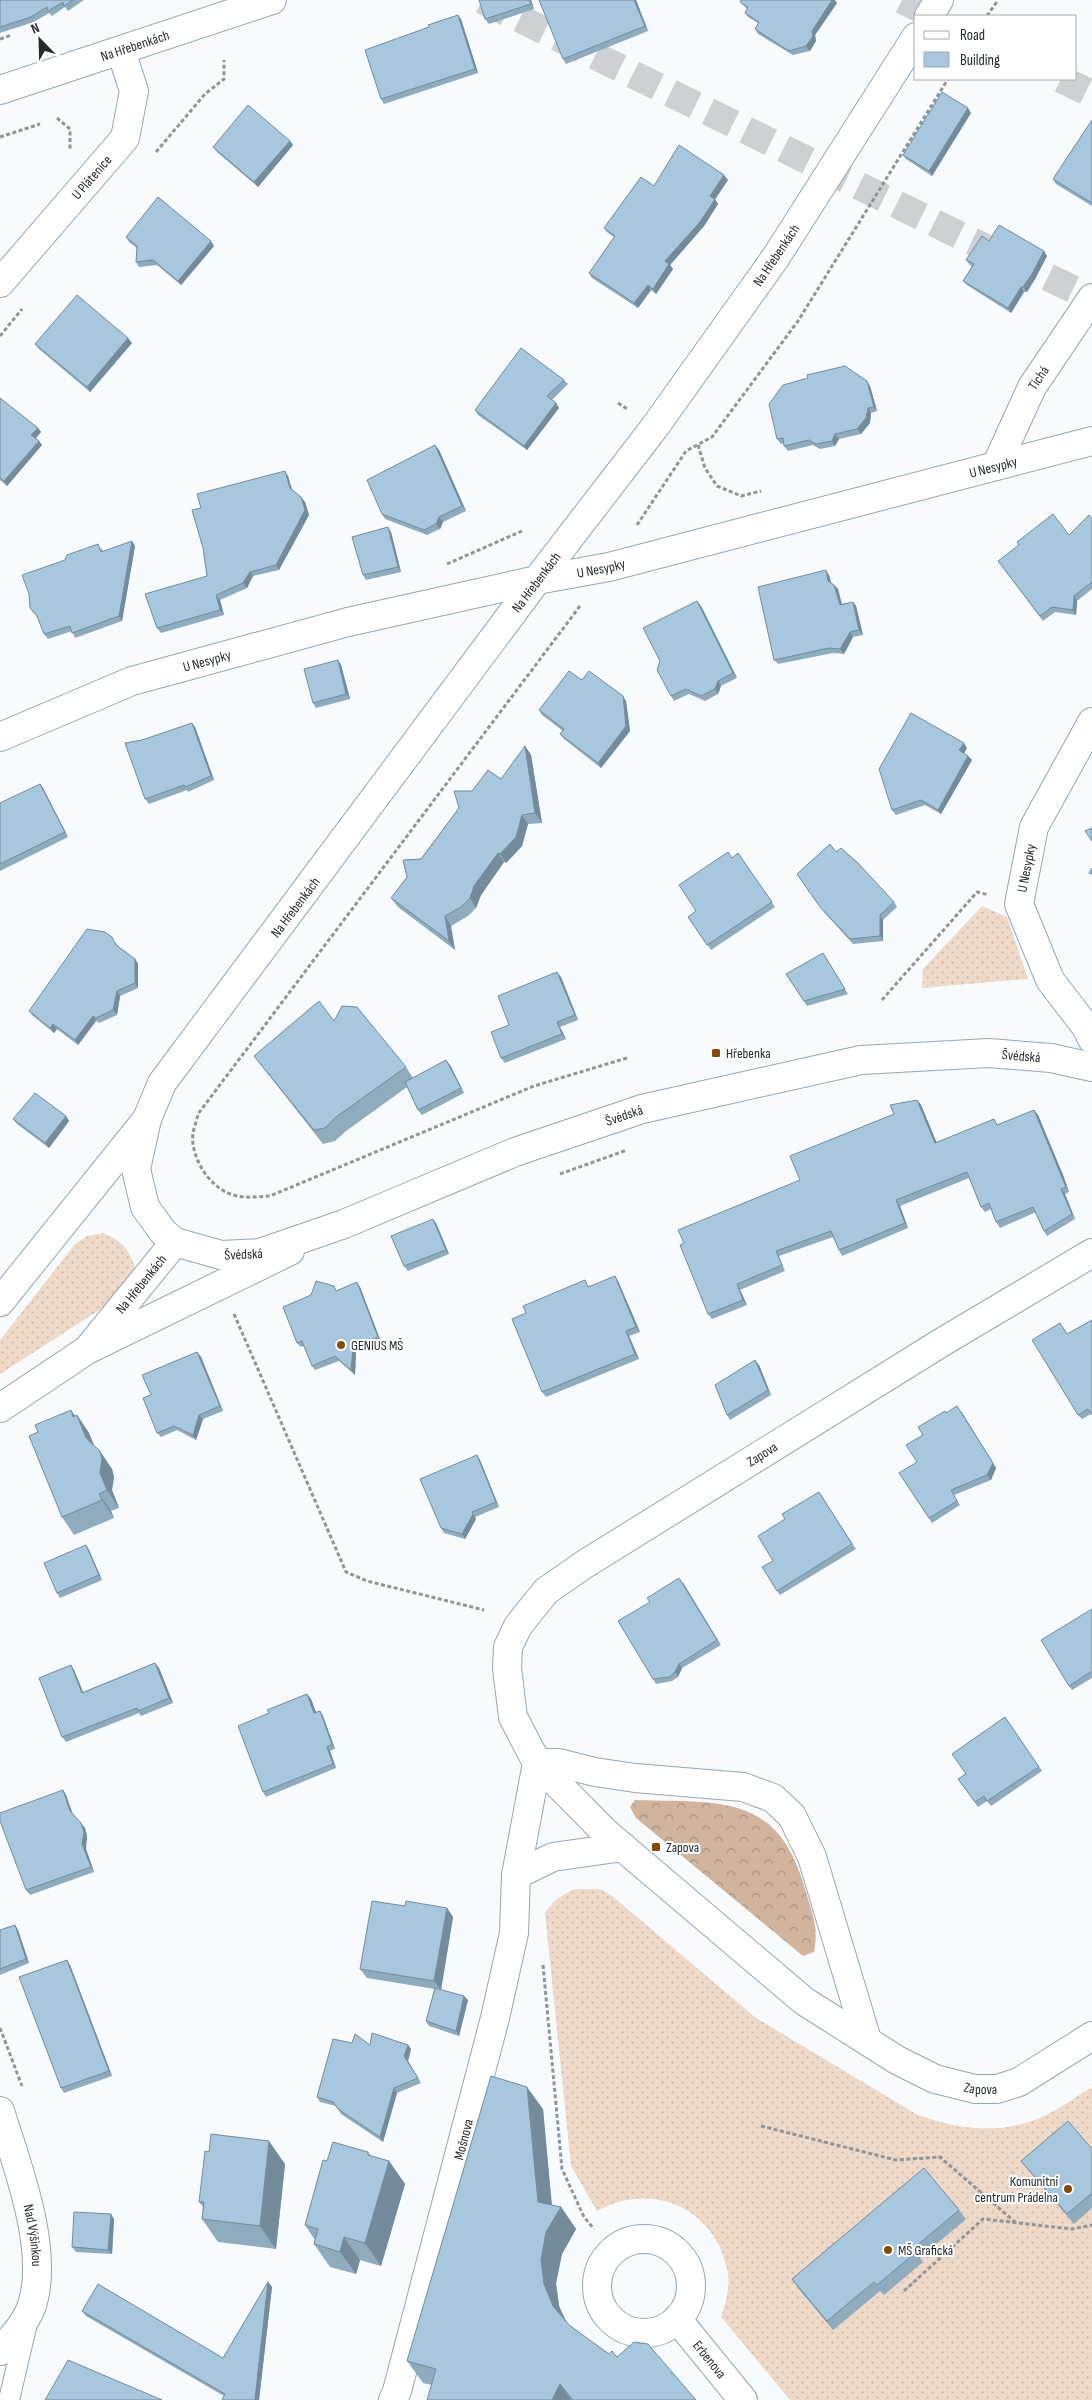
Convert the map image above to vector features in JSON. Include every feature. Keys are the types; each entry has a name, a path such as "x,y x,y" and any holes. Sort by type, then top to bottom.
{"street":[{"name":"Na Hřebenkách","path":"0,90 272,0"},
{"path":"930,15 939,0"},
{"name":"Na Hřebenkách","path":"0,1408 87,1350 175,1242 163,1232 145,1206 136,1169 147,1119 162,1083 537,580 654,428 776,257 914,40"},
{"name":"U Plátenice","path":"0,283 125,138 134,91 121,51"},
{"name":"Tichá","path":"996,466 1032,387 1092,298"},
{"name":"U Nesypky","path":"0,737 132,681 348,622 537,580 609,568 1092,441"},
{"name":"U Nesypky","path":"1092,722 1034,827 1018,904 1050,980 1086,1026 1092,1038"},
{"name":"Švédská","path":"175,1242 221,1255 260,1252 344,1224 515,1152 642,1109 861,1060 989,1053 1051,1058 1092,1067"},
{"name":"Na Hřebenkách","path":"0,1302 147,1119"},
{"path":"87,1350 344,1224"},
{"name":"Zapova","path":"1092,1253 882,1379 594,1558 546,1591 518,1626 508,1647 507,1668 513,1717 537,1763 561,1789 622,1848 804,2001 897,2060 935,2079 975,2089 997,2089 1019,2082 1092,2036"},
{"path":"537,1763 559,1763 595,1772 635,1778 743,1787 773,1798 792,1816 812,1857 867,2040"},
{"name":"Mošnova","path":"395,2396 495,2018 514,1933 516,1875 537,1763"},
{"path":"516,1875 553,1857 622,1848"},
{"name":"Nad Výšinkou","path":"0,2112 27,2200 37,2251 31,2308 18,2330 0,2351"},
{"name":"Erbenova","path":"677,2319 743,2400"}],"lane":[{"path":"9,2400 31,2308"}],"path":[{"path":"988,15 998,0"},
{"path":"0,39 12,35"},
{"path":"636,526 686,451 712,437 798,321 947,80"},
{"path":"0,137 40,124"},
{"path":"698,445 705,468 717,486 741,496 770,489"},
{"path":"609,568 198,1114 193,1135 198,1161 210,1181 228,1194 248,1198 270,1196 534,1086 627,1058"},
{"path":"882,1000 976,892 1018,904"},
{"path":"231,1307 346,1572 367,1581 484,1610"},
{"path":"543,1965 562,2170 584,2217 594,2229"},
{"path":"761,2126 896,2160 940,2158 1015,2222"},
{"path":"904,2291 983,2219 1072,2229 1092,2225"}],"shaded area":[{"path":"982,906 1007,917 1028,979 922,988 923,969"},
{"path":"103,1233 117,1240 131,1258 137,1272 129,1291 0,1374 0,1340 76,1243 87,1236"},
{"path":"575,1889 600,1889 611,1895 756,2018 916,2114 965,2127 997,2128 1014,2126 1046,2115 1092,2087 1092,2400 790,2400 721,2317 727,2293 727,2269 720,2247 709,2230 694,2215 677,2205 658,2200 638,2199 618,2202 597,2211 571,2166 545,1913 558,1899"}],"green space":[{"path":"635,1800 719,1804 741,1809 761,1819 779,1835 793,1857 814,1920 816,1935 814,1952 803,1956 636,1818 630,1807"}],"building":[{"path":"0,0 73,0 64,6 63,2 48,11 47,7 31,17 0,27"},
{"path":"479,0 529,0 531,4 485,19"},
{"path":"539,0 634,0 645,26 563,59"},
{"path":"741,0 832,0 812,31 813,36 806,46 789,51 755,29 759,22 745,13 748,7 740,2"},
{"path":"458,15 475,69 381,99 365,50"},
{"path":"942,92 968,108 929,171 903,155"},
{"path":"248,105 290,141 254,182 213,147"},
{"path":"1092,120 1092,203 1053,179"},
{"path":"679,145 724,175 710,196 715,199 700,222 665,261 669,264 653,289 648,285 634,303 589,273 615,236 604,228 641,177 654,186"},
{"path":"158,197 211,241 178,281 153,260 136,262 137,246 126,237"},
{"path":"999,225 1044,251 1032,274 1008,308 963,281 974,264 966,260 982,236 989,241"},
{"path":"77,295 128,338 87,387 35,344"},
{"path":"521,348 564,380 547,396 556,403 524,446 475,410"},
{"path":"845,366 867,381 874,407 868,408 866,418 857,429 835,434 832,441 816,444 809,440 784,446 783,438 777,439 769,404 783,385 808,378 807,375"},
{"path":"0,398 38,428 31,435 39,441 4,481 0,478"},
{"path":"435,445 462,506 439,517 436,524 424,530 382,514 367,480"},
{"path":"285,471 290,488 301,497 305,510 276,565 250,572 243,583 216,595 220,610 157,628 145,594 207,576 203,548 192,510 201,508 197,494"},
{"path":"1053,514 1069,535 1089,515 1092,519 1092,582 1074,596 1073,610 1052,607 1040,616 998,561 1019,545 1017,542"},
{"path":"388,527 398,567 363,575 352,537"},
{"path":"132,541 119,616 72,633 70,626 44,634 37,616 30,608 29,594 22,575 65,560 67,555 98,544 101,552"},
{"path":"826,570 828,581 834,585 840,605 853,602 859,630 850,632 840,649 829,648 774,660 758,587"},
{"path":"697,601 733,673 718,681 715,689 701,696 686,689 671,696 657,670 660,661 643,628"},
{"path":"338,660 346,694 313,703 304,669"},
{"path":"569,671 582,680 589,671 623,696 626,726 598,763 560,734 564,729 539,710"},
{"path":"911,713 964,743 959,750 968,756 938,810 921,800 892,810 879,769"},
{"path":"192,723 211,776 185,787 184,785 145,799 125,743 142,740"},
{"path":"525,746 535,813 522,815 516,837 500,854 498,853 474,886 470,898 461,907 445,916 449,941 391,898 407,877 403,860 421,859 459,808 454,791 472,791 488,770 501,779"},
{"path":"40,784 65,832 0,864 0,803"},
{"path":"1092,828 1092,841 1085,831"},
{"path":"830,844 836,852 841,848 858,863 894,902 880,915 880,936 850,939 820,907 797,874"},
{"path":"728,852 732,858 738,853 772,902 707,945 688,917 696,911 679,885"},
{"path":"87,929 105,932 112,937 116,945 135,959 135,983 117,991 113,1010 96,1018 93,1016 75,1040 53,1024 50,1028 29,1011"},
{"path":"823,953 845,989 804,1001 786,974"},
{"path":"557,972 575,1015 557,1022 562,1034 501,1058 491,1032 509,1025 498,996"},
{"path":"319,1001 334,1021 342,1006 357,1007 406,1067 336,1117 325,1128 314,1130 254,1056"},
{"path":"446,1060 461,1088 418,1110 405,1082"},
{"path":"35,1093 66,1116 45,1143 13,1119"},
{"path":"917,1100 935,1143 994,1119 997,1125 1034,1110 1066,1187 1061,1189 1072,1214 1044,1231 1033,1207 996,1222 989,1203 981,1207 967,1172 896,1200 905,1223 839,1250 831,1231 776,1251 782,1265 737,1284 743,1300 708,1314 680,1245 684,1243 678,1230 800,1180 790,1156 894,1114 890,1105"},
{"path":"433,1219 446,1250 404,1266 391,1236"},
{"path":"615,1276 636,1327 626,1331 635,1354 542,1392 512,1319 526,1313 523,1306 585,1280 588,1287"},
{"path":"316,1281 334,1286 336,1291 357,1282 378,1337 353,1348 351,1370 335,1356 312,1366 302,1341 297,1343 283,1307 311,1295"},
{"path":"1092,1320 1092,1415 1088,1409 1078,1415 1032,1340 1060,1323 1067,1334"},
{"path":"197,1352 220,1406 199,1415 193,1435 174,1426 157,1433 143,1398 151,1395 142,1375"},
{"path":"755,1360 768,1390 727,1415 715,1385"},
{"path":"957,1406 993,1463 987,1475 951,1490 957,1501 929,1518 899,1473 917,1462 906,1445 923,1435 918,1427"},
{"path":"71,1410 73,1417 77,1415 86,1438 100,1451 102,1459 100,1473 107,1490 99,1494 102,1500 62,1517 29,1436 38,1432 35,1425"},
{"path":"477,1455 496,1502 472,1512 473,1514 462,1534 441,1528 420,1479"},
{"path":"819,1492 852,1544 777,1591 762,1567 773,1561 758,1536 785,1519 782,1514"},
{"path":"86,1545 99,1575 57,1593 44,1563"},
{"path":"679,1578 717,1640 679,1664 675,1672 669,1677 653,1679 618,1621 650,1602 647,1598"},
{"path":"1092,1609 1092,1671 1069,1686 1041,1640"},
{"path":"155,1663 169,1698 138,1711 137,1708 62,1737 39,1678 71,1665 82,1693"},
{"path":"307,1694 314,1713 320,1711 332,1744 327,1747 333,1764 263,1792 238,1726 269,1713 267,1710"},
{"path":"1005,1717 1039,1767 987,1801 984,1796 975,1802 958,1779 966,1774 952,1754"},
{"path":"63,1790 70,1811 81,1823 84,1832 82,1844 91,1867 26,1890 0,1821 0,1813"},
{"path":"372,1901 405,1906 406,1901 447,1908 434,1981 360,1969"},
{"path":"15,1925 26,1959 0,1969 0,1930"},
{"path":"67,1960 109,2071 61,2088 19,1977"},
{"path":"435,1988 464,1996 456,2031 426,2021"},
{"path":"372,2033 408,2045 404,2056 418,2078 394,2088 380,2137 338,2109 333,2102 317,2097 333,2039 352,2043 355,2034 370,2045"},
{"path":"491,2076 527,2087 538,2202 561,2207 546,2232 541,2260 544,2284 553,2306 569,2325 609,2354 612,2351 617,2357 634,2342 648,2344 696,2400 573,2400 560,2384 552,2400 427,2400 436,2369 407,2361"},
{"name":"Komunitní centrum Prádelna","path":"1068,2121 1092,2149 1092,2193 1067,2214 1021,2161"},
{"path":"211,2134 269,2141 260,2226 202,2219 204,2202 199,2202 205,2151 209,2152"},
{"path":"333,2142 368,2152 368,2155 389,2161 365,2243 344,2237 340,2252 314,2244 318,2229 305,2225 323,2160 327,2161"},
{"name":"MŠ Grafická","path":"924,2168 959,2210 913,2249 916,2252 877,2285 874,2282 827,2321 792,2279"},
{"path":"74,2212 111,2214 108,2250 72,2247"},
{"path":"268,2282 255,2400 222,2400 225,2394 82,2311 98,2284 223,2358"},
{"path":"68,2360 162,2400 45,2400"}],"tunnel":[{"path":"482,0 963,237 1092,298"},
{"path":"902,0 933,15"},
{"path":"1063,80 1092,94"}],"place":[{"name":"Hřebenka","path":"716,1053"},
{"name":"GENIUS MŠ","path":"341,1345"},
{"name":"Zapova","path":"656,1847"},
{"name":"Komunitní centrum Prádelna","path":"1068,2189"},
{"name":"MŠ Grafická","path":"888,2250"}]}
